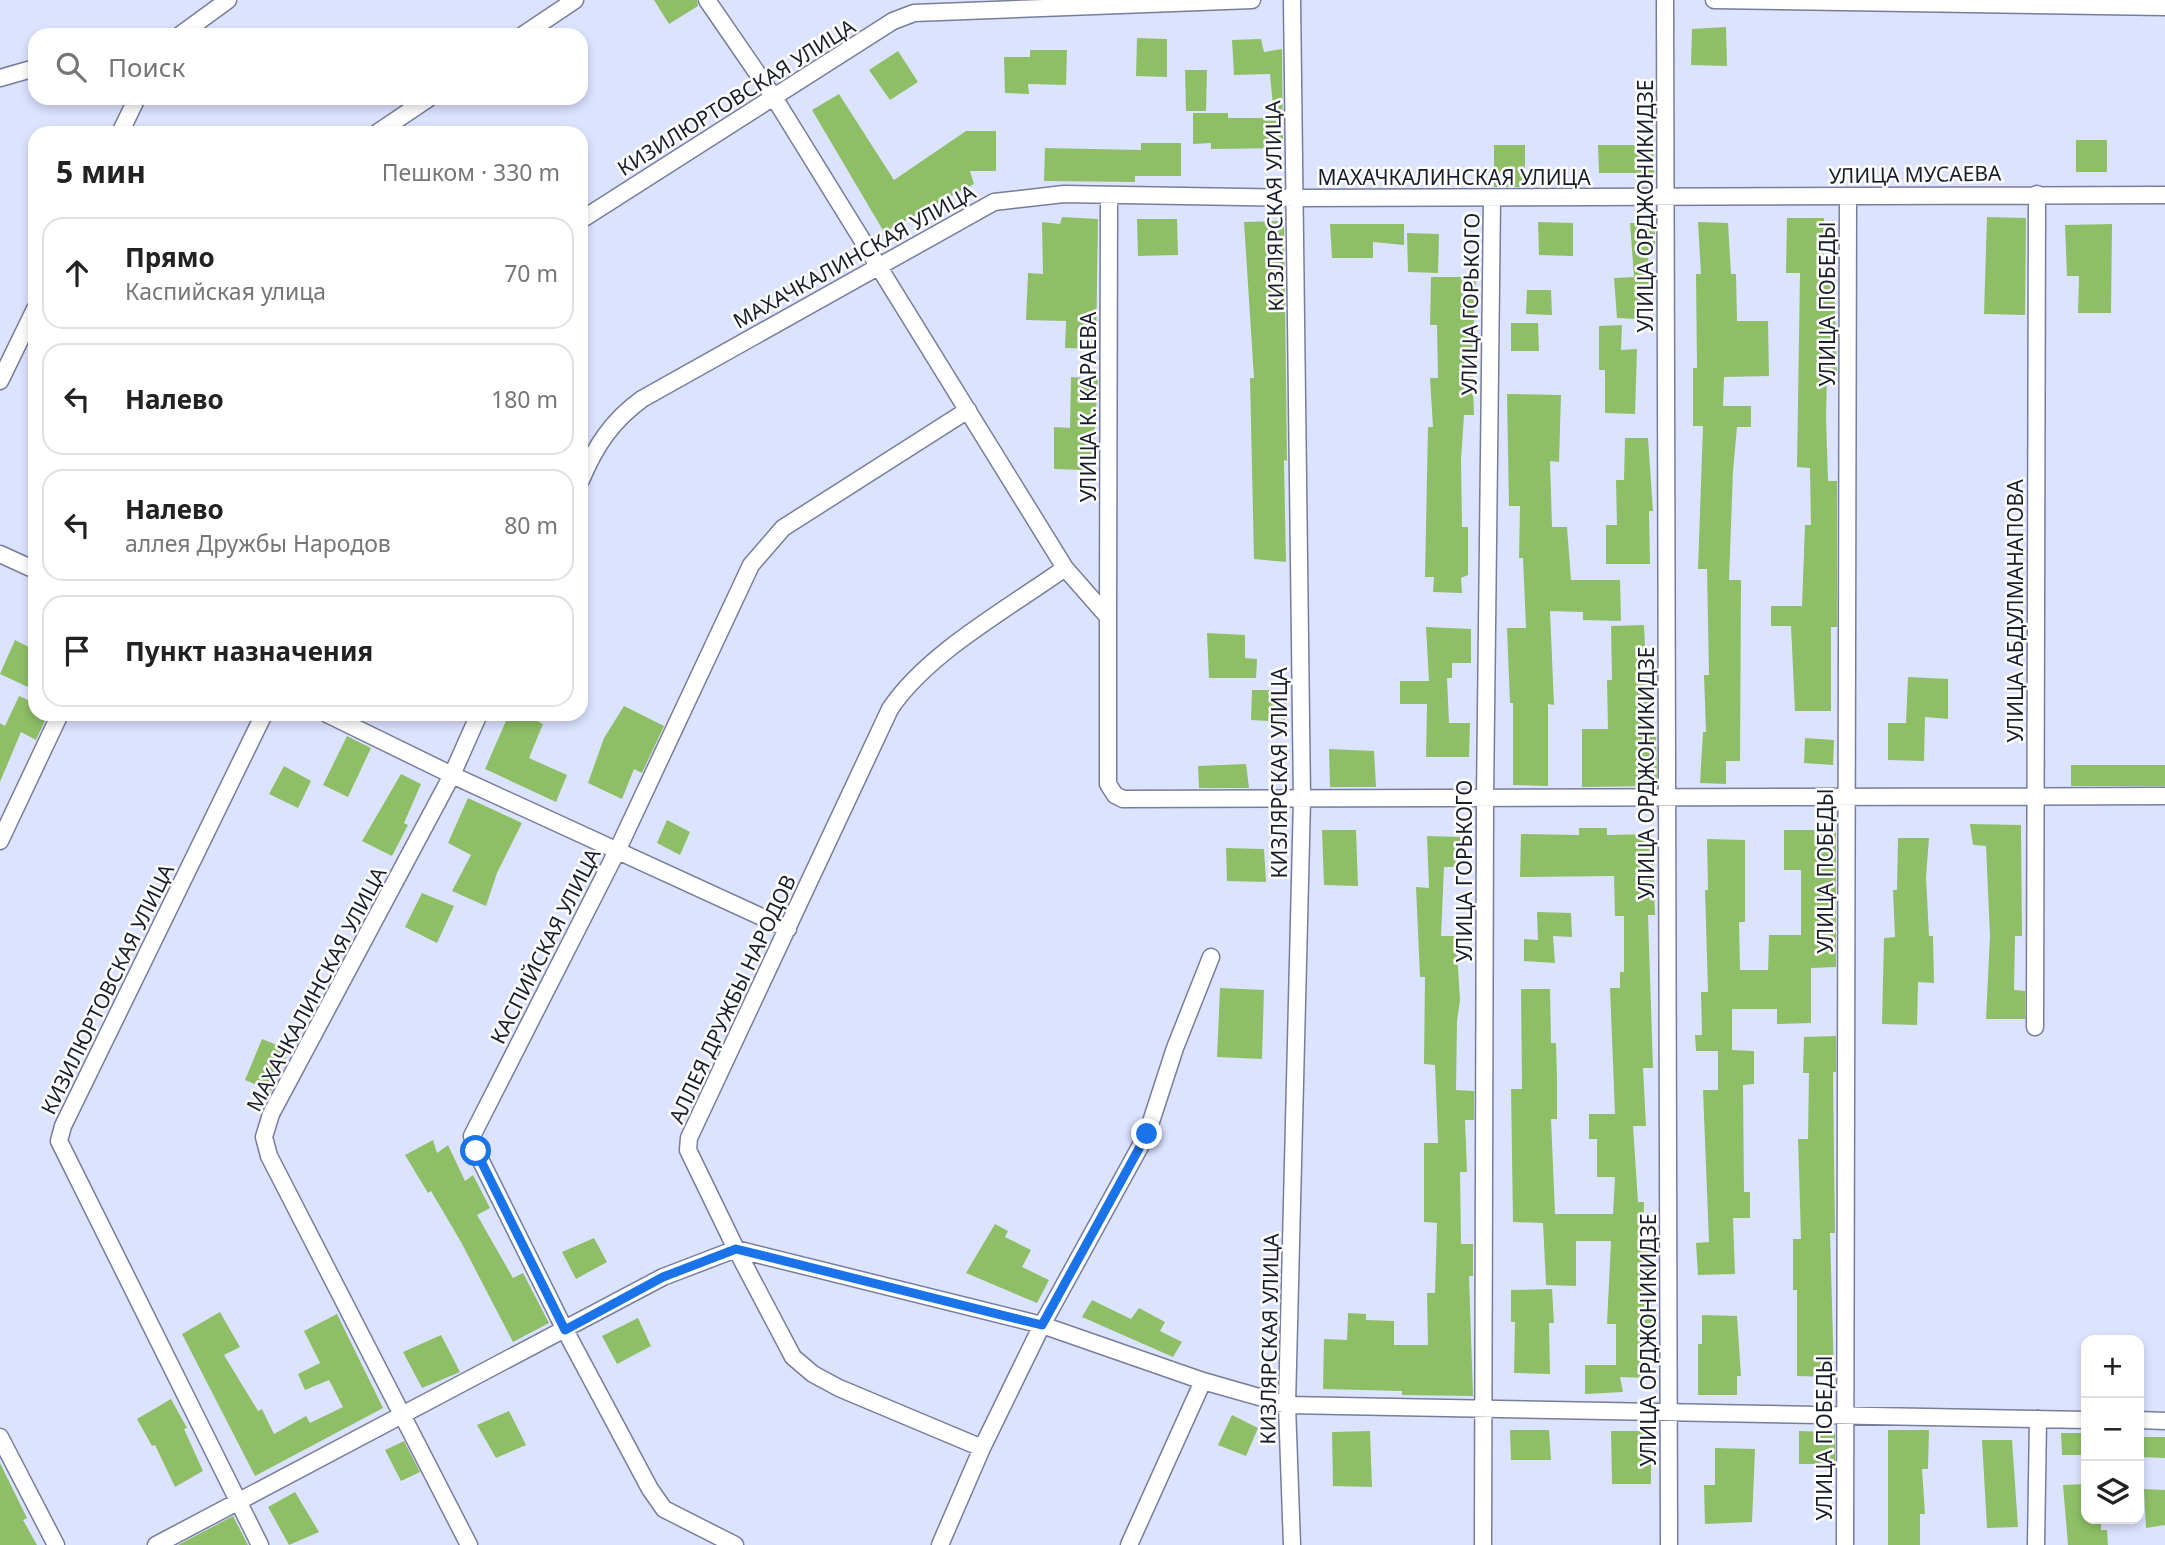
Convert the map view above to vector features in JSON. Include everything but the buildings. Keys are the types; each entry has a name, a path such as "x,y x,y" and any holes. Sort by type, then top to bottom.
{"street":[{"path":"190,28 228,0"},
{"path":"533,28 575,0"},
{"path":"707,0 775,99 1065,568 1108,617"},
{"name":"КИЗИЛЮРТОВСКАЯ УЛИЦА","path":"588,216 893,22 914,13 1252,0"},
{"name":"КИЗЛЯРСКАЯ УЛИЦА","path":"1292,0 1302,800 1287,1405 1292,1545"},
{"name":"УЛИЦА ОРДЖОНИКИДЗЕ","path":"1665,0 1669,1545"},
{"path":"1714,0 2165,7"},
{"path":"0,78 28,70"},
{"path":"123,126 133,105"},
{"path":"387,126 419,105"},
{"name":"МАХАЧКАЛИНСКАЯ УЛИЦА","path":"588,465 596,447 618,416 642,398 994,202 1063,194 1294,198 1665,197"},
{"name":"УЛИЦА АБДУЛМАНАПОВА","path":"2035,1027 2037,194"},
{"name":"УЛИЦА МУСАЕВА","path":"1665,197 2165,195"},
{"name":"УЛИЦА К. КАРАЕВА","path":"1109,196 1108,784 1115,795 1123,799 1302,800"},
{"name":"УЛИЦА ПОБЕДЫ","path":"1845,1545 1848,196"},
{"name":"УЛИЦА ГОРЬКОГО","path":"1483,1545 1485,799 1492,198"},
{"path":"0,381 28,323"},
{"name":"КАСПИЙСКАЯ УЛИЦА","path":"735,1545 664,1509 650,1489 565,1330 476,1151 472,1136 617,851 751,565 765,545 783,528 968,410"},
{"path":"0,554 28,567"},
{"name":"АЛЛЕЯ ДРУЖБЫ НАРОДОВ","path":"982,1448 813,1374 793,1357 688,1150 689,1138 890,709 906,685 933,662 1065,568"},
{"path":"0,841 57,721"},
{"name":"КИЗИЛЮРТОВСКАЯ УЛИЦА","path":"260,1545 59,1141 63,1126 261,721"},
{"path":"341,721 452,775 788,929"},
{"name":"МАХАЧКАЛИНСКАЯ УЛИЦА","path":"469,1545 269,1156 264,1137 271,1114 452,775 476,721"},
{"path":"1302,800 2165,796"},
{"path":"940,1545 982,1448 1042,1325 1147,1134 1175,1048 1211,957"},
{"path":"156,1545 663,1277 736,1249 1042,1325 1202,1381 1287,1405 2081,1420"},
{"path":"1129,1545 1202,1381"},
{"path":"2036,1545 2038,1419"},
{"path":"2144,1420 2165,1421"},
{"path":"0,1437 57,1545"}],"route":[{"path":"476,1151 565,1330 663,1277 736,1249 1042,1325 1147,1134"}]}
